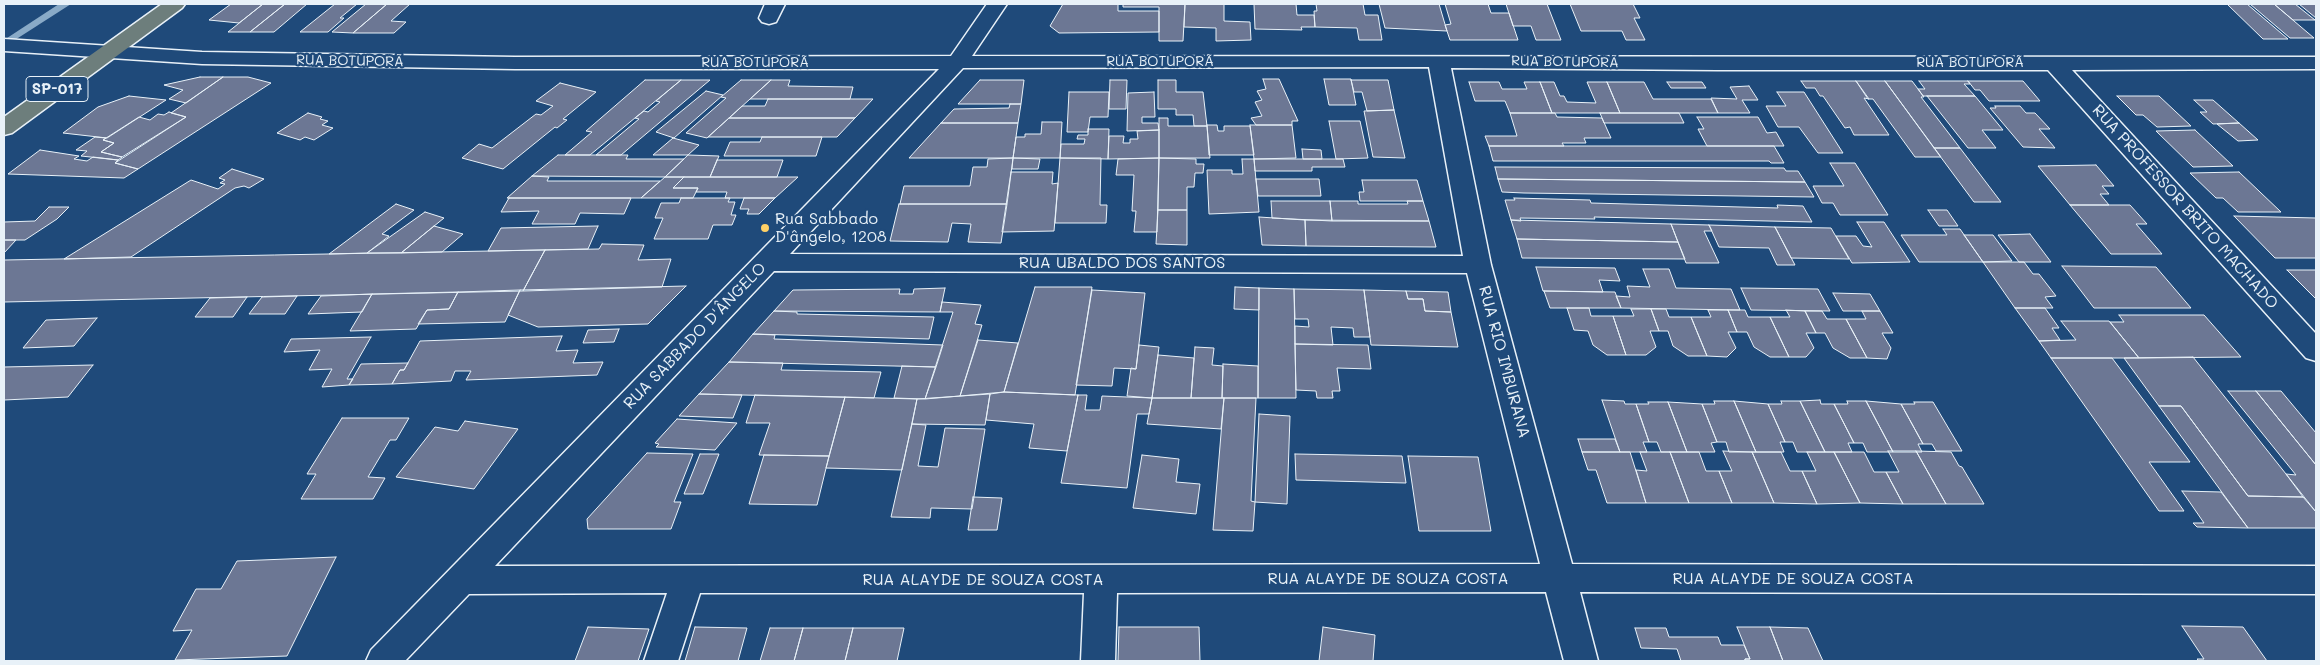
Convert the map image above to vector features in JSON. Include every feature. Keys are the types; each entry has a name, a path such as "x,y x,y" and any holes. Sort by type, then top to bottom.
{"highway":[{"name":"SP-017","path":"4,128 175,4"}],"street":[{"name":"RUA SABBADO D'ÂNGELO","path":"383,661 957,62 997,4"},
{"name":"RUA BOTUPORÃ","path":"4,45 202,58 665,64 1438,61 1718,64 2316,62"},
{"name":"RUA RIO IMBURANA","path":"1438,61 1478,265 1581,661"},
{"name":"RUA PROFESSOR BRITO MACHADO","path":"2054,63 2316,351"},
{"name":"RUA UBALDO DOS SANTOS","path":"766,262 1478,265"},
{"name":"RUA ALAYDE DE SOUZA COSTA","path":"460,580 1560,578 2316,580"},
{"path":"661,661 688,580"},
{"path":"1098,661 1101,580"}],"building":[{"path":"231,4 263,4 239,23 209,20"},
{"path":"263,4 285,4 250,32 228,32"},
{"path":"285,4 307,4 274,32 250,32"},
{"path":"335,4 357,4 340,18 344,18 328,32 300,32"},
{"path":"366,4 387,4 353,33 332,32"},
{"path":"387,4 410,4 391,21 406,22 394,33 353,33"},
{"path":"1063,4 1118,4 1118,11 1159,11 1159,32 1059,33 1050,26"},
{"path":"1123,4 1185,4 1183,41 1159,41 1159,7 1123,7"},
{"path":"1185,4 1224,4 1224,21 1250,22 1251,40 1216,41 1216,28 1184,27"},
{"path":"1254,4 1296,4 1297,15 1314,15 1315,27 1301,27 1302,30 1255,29"},
{"path":"1316,4 1363,4 1365,15 1378,15 1382,40 1359,40 1357,28 1315,27 1314,11 1317,11"},
{"path":"1379,4 1439,4 1447,31 1385,28"},
{"path":"1445,4 1488,4 1491,13 1509,13 1518,40 1450,40 1445,25 1451,24"},
{"path":"1506,4 1547,4 1561,40 1536,40 1531,26 1513,26"},
{"path":"1570,4 1633,4 1640,18 1634,18 1645,40 1626,40 1622,31 1581,31"},
{"path":"2227,4 2247,4 2288,39 2263,39"},
{"path":"2250,4 2274,4 2314,38 2290,38"},
{"path":"2274,4 2295,4 2315,20 2293,20"},
{"path":"2299,4 2316,4 2316,18"},
{"path":"200,77 223,77 186,103 169,99 183,90 164,85"},
{"path":"223,77 248,77 271,83 138,169 115,163 186,117 171,113"},
{"path":"1263,79 1279,79 1298,121 1292,121 1292,125 1256,125 1251,118 1262,116 1255,102 1262,100 1257,91 1266,89"},
{"path":"1324,79 1351,79 1356,105 1329,105"},
{"path":"645,80 681,80 590,155 565,155 592,132 586,131"},
{"path":"681,80 710,80 621,155 596,155 639,119 635,118 644,111 648,112 660,102 656,101"},
{"path":"741,80 771,80 707,138 686,133 726,98 721,97"},
{"path":"771,80 790,80 788,86 853,87 850,99 750,99"},
{"path":"980,80 1024,80 1021,104 958,104"},
{"path":"1110,80 1127,80 1126,109 1109,109"},
{"path":"1158,80 1176,80 1176,92 1203,92 1207,126 1194,126 1193,115 1176,115 1176,109 1158,109"},
{"path":"1351,80 1388,80 1394,110 1367,111 1362,92 1354,92"},
{"path":"1801,81 1856,81 1869,99 1864,98 1889,135 1854,135 1850,127 1845,128 1823,96 1820,96 1815,88 1806,88"},
{"path":"1856,81 1885,81 1941,157 1915,157 1873,99 1868,99"},
{"path":"1885,81 1912,81 1924,97 1921,97 1960,148 1934,148"},
{"path":"1919,81 1968,81 1970,84 1964,84 1975,96 1923,96 1918,89 1925,89"},
{"path":"1968,81 2023,81 2040,101 1989,101 1980,90 1975,90"},
{"path":"1469,82 1499,82 1502,89 1527,89 1524,82 1540,82 1552,113 1510,113 1505,101 1475,101"},
{"path":"1540,82 1554,82 1560,96 1564,96 1567,102 1596,103 1587,82 1607,82 1620,113 1552,113"},
{"path":"1607,82 1644,82 1653,99 1711,99 1718,113 1620,113"},
{"path":"1667,82 1702,82 1706,88 1671,88"},
{"path":"560,83 596,92 563,119 567,120 557,128 555,127 503,169 462,158 479,144 492,148 536,114 541,115 553,106 536,101"},
{"path":"1749,86 1758,100 1742,100 1750,113 1718,113 1711,98 1737,99 1730,87"},
{"path":"706,91 723,95 674,138 656,132"},
{"path":"1069,92 1109,92 1108,117 1090,117 1088,132 1067,132"},
{"path":"1154,92 1155,117 1142,117 1142,123 1158,123 1159,130 1127,131 1128,93"},
{"path":"1777,92 1804,92 1843,153 1818,153 1799,127 1778,127 1766,106 1786,106"},
{"path":"129,96 166,100 107,138 63,133 98,107"},
{"path":"1927,96 1975,96 2003,130 1982,130 1996,148 1968,148"},
{"path":"2117,96 2159,96 2191,126 2157,127 2143,115 2136,115"},
{"path":"768,99 873,99 855,118 729,118 742,106 765,106"},
{"path":"2194,100 2213,100 2239,123 2213,124 2200,112 2207,112"},
{"path":"1010,104 1021,104 1018,123 941,123 954,109 1009,108"},
{"path":"1995,106 2020,106 2026,113 2035,113 2050,129 2039,129 2055,148 2023,147 1990,108 1996,108"},
{"path":"1394,110 1405,158 1373,157 1364,111"},
{"path":"169,112 186,117 122,157 101,152 114,143 103,140 139,117 150,120 158,114 164,115"},
{"path":"308,113 322,117 320,119 328,121 322,125 333,128 314,140 305,137 300,140 277,133"},
{"path":"1510,113 1555,113 1557,117 1602,118 1611,138 1584,138 1586,143 1562,143 1564,146 1489,146 1485,136 1517,136"},
{"path":"1600,113 1679,113 1684,123 1604,123"},
{"path":"1697,117 1758,117 1767,133 1776,132 1784,146 1707,146 1698,129 1704,129"},
{"path":"729,118 855,118 837,137 708,137"},
{"path":"1159,118 1168,118 1168,126 1207,126 1210,158 1159,158"},
{"path":"1329,121 1360,121 1368,158 1336,159"},
{"path":"1042,122 1062,122 1060,158 1013,158 1016,137 1025,137 1025,134 1041,134"},
{"path":"941,123 1018,123 1013,158 909,158"},
{"path":"2239,123 2258,140 2238,141 2217,124"},
{"path":"1207,125 1217,125 1218,131 1224,131 1224,126 1250,126 1254,155 1209,155"},
{"path":"1250,125 1292,125 1296,158 1254,159"},
{"path":"1088,129 1109,129 1108,159 1060,158 1061,144 1084,144 1085,139 1077,139 1078,135 1088,135"},
{"path":"1159,130 1159,158 1108,159 1109,136 1124,136 1123,143 1130,143 1130,139 1138,139 1137,131"},
{"path":"2195,130 2233,166 2193,167 2156,131"},
{"path":"95,137 106,138 103,140 114,143 101,152 122,157 118,160 81,156 87,151 76,150"},
{"path":"762,137 822,137 816,156 724,156 730,142 760,142"},
{"path":"673,138 699,145 688,155 653,155"},
{"path":"1489,146 1774,146 1784,163 1771,163 1769,161 1493,161"},
{"path":"1934,148 1960,148 2001,202 1974,202"},
{"path":"1302,149 1321,150 1322,159 1303,159"},
{"path":"40,150 79,156 74,159 87,161 93,157 118,160 115,163 138,169 124,178 8,174"},
{"path":"558,155 628,155 626,159 684,159 665,177 532,176"},
{"path":"688,155 719,156 710,177 665,177"},
{"path":"1013,158 1007,204 900,204 904,186 970,186 973,167 987,167 988,159"},
{"path":"1013,158 1040,159 1038,169 1012,169"},
{"path":"1060,158 1101,158 1100,205 1107,205 1106,223 1055,223"},
{"path":"1159,158 1196,159 1196,164 1204,164 1203,173 1195,173 1194,187 1187,187 1187,210 1158,210"},
{"path":"1159,158 1157,232 1134,232 1136,211 1132,211 1134,175 1116,175 1118,159"},
{"path":"1242,159 1254,159 1259,212 1209,214 1207,170 1232,170 1232,174 1243,174"},
{"path":"1254,159 1343,159 1345,167 1312,167 1312,171 1255,171"},
{"path":"717,160 783,160 777,177 710,177"},
{"path":"1830,163 1855,163 1888,215 1840,215 1833,203 1822,203 1813,186 1844,186"},
{"path":"2096,165 2114,186 2102,186 2109,194 2100,194 2109,205 2070,205 2038,166"},
{"path":"1495,167 1784,168 1786,171 1798,171 1805,182 1498,179"},
{"path":"232,169 264,179 249,188 244,186 235,188 131,257 64,259 191,180 218,189 225,184 220,183 225,180 219,178"},
{"path":"1011,172 1053,172 1052,184 1058,183 1054,231 1002,232"},
{"path":"2239,172 2281,212 2238,212 2223,198 2216,198 2190,173"},
{"path":"532,176 549,177 547,181 660,181 641,198 507,198"},
{"path":"665,177 684,177 673,188 698,188 693,198 641,198"},
{"path":"684,177 798,177 775,198 725,198 727,192 696,192 698,188 673,188"},
{"path":"1256,179 1319,179 1321,196 1258,196"},
{"path":"1498,179 1805,182 1814,197 1502,192"},
{"path":"1362,180 1417,180 1423,201 1360,201 1359,192 1364,192"},
{"path":"509,198 631,198 624,214 580,213 575,224 532,224 539,211 501,212"},
{"path":"681,198 730,198 728,202 735,202 731,215 736,215 732,225 713,225 708,239 654,239 663,218 655,218 661,203 679,203"},
{"path":"744,198 775,198 759,214 747,214 749,209 740,209"},
{"path":"1514,198 1590,200 1591,203 1778,208 1777,205 1803,206 1812,222 1594,217 1595,219 1520,218 1521,221 1511,220 1505,200 1515,200"},
{"path":"1271,201 1330,201 1332,221 1272,218"},
{"path":"1330,201 1358,201 1358,204 1408,204 1407,201 1423,201 1429,221 1332,221"},
{"path":"396,204 414,210 382,234 389,236 367,253 329,254"},
{"path":"899,204 1007,204 1001,243 968,242 971,224 952,223 948,242 890,241"},
{"path":"2070,205 2130,205 2147,224 2136,224 2162,254 2111,254"},
{"path":"49,207 69,207 57,219 25,240 4,240 4,222 35,221"},
{"path":"1158,210 1187,210 1187,245 1156,244"},
{"path":"1928,210 1947,210 1958,226 1939,226"},
{"path":"425,212 444,218 401,253 367,253"},
{"path":"2234,216 2316,218 2316,258 2275,258"},
{"path":"1259,217 1305,220 1306,246 1262,245"},
{"path":"1305,220 1429,221 1436,247 1306,246"},
{"path":"1511,220 1671,224 1678,242 1517,239"},
{"path":"1857,222 1884,222 1910,262 1852,263 1836,236 1856,236 1863,246 1872,247"},
{"path":"1671,224 1709,225 1712,231 1704,231 1719,263 1686,263"},
{"path":"1709,225 1775,227 1795,265 1777,265 1769,248 1719,247"},
{"path":"434,226 463,234 442,252 401,253"},
{"path":"598,226 588,249 488,251 501,228"},
{"path":"1775,227 1831,228 1849,259 1791,258"},
{"path":"1943,229 1960,229 1983,262 1919,262 1901,235 1947,235"},
{"path":"2030,234 2051,262 2019,262 1998,235"},
{"path":"1964,235 1993,235 2012,261 1983,262"},
{"path":"1517,239 1678,242 1685,259 1522,258"},
{"path":"4,240 16,240 4,253"},
{"path":"602,244 644,245 638,260 671,259 662,287 523,291 545,250 599,249"},
{"path":"545,250 523,291 4,302 4,260"},
{"path":"1983,262 2024,262 2033,274 2039,274 2056,296 2045,297 2053,308 2015,308"},
{"path":"2062,266 2156,267 2191,308 2094,308"},
{"path":"1536,267 1615,268 1620,281 1599,280 1603,292 1543,291"},
{"path":"1643,269 1669,269 1676,288 1731,289 1740,310 1621,308 1616,296 1630,297 1627,286 1650,287"},
{"path":"2287,270 2316,270 2316,299"},
{"path":"686,286 648,324 538,327 508,315 520,290"},
{"path":"1035,287 1092,287 1075,395 1004,392"},
{"path":"1235,287 1259,288 1259,310 1234,309"},
{"path":"945,288 940,312 774,311 793,290 900,289 899,294 913,294 914,289"},
{"path":"1259,288 1294,289 1296,398 1258,398"},
{"path":"1741,288 1818,289 1830,311 1751,310"},
{"path":"1294,289 1364,290 1370,337 1354,337 1353,328 1331,327 1333,345 1295,344 1295,326 1309,327 1308,319 1295,319"},
{"path":"520,290 505,322 418,324 427,310 449,309 458,292"},
{"path":"1092,290 1145,293 1136,369 1114,368 1112,386 1076,385"},
{"path":"1364,290 1406,291 1408,299 1423,299 1425,311 1451,312 1458,347 1371,345"},
{"path":"1406,291 1448,292 1451,312 1425,311 1423,299 1408,299"},
{"path":"1544,291 1615,292 1621,308 1550,308"},
{"path":"458,292 449,309 427,310 416,329 350,331 372,294"},
{"path":"1833,293 1870,294 1880,311 1843,311"},
{"path":"372,294 362,312 308,314 321,296"},
{"path":"297,296 285,314 249,314 262,297"},
{"path":"247,297 233,317 195,317 210,298"},
{"path":"942,302 981,305 975,324 982,325 960,396 925,399 953,312 940,312"},
{"path":"1567,308 1589,308 1591,316 1613,316 1626,355 1607,355 1593,345 1588,331 1574,330"},
{"path":"2015,308 2045,308 2059,328 2052,328 2060,340 2039,341"},
{"path":"1631,309 1651,309 1659,331 1650,331 1656,347 1646,355 1626,355 1613,316 1634,316"},
{"path":"1651,309 1666,309 1669,317 1691,317 1707,356 1688,356 1673,346 1668,331 1659,331"},
{"path":"1708,310 1728,310 1737,332 1728,332 1736,348 1727,357 1707,356 1691,317 1711,317"},
{"path":"1728,310 1745,310 1748,317 1770,317 1789,357 1770,357 1754,347 1747,332 1737,332"},
{"path":"1786,310 1805,311 1816,333 1806,333 1814,348 1806,357 1789,357 1770,317 1790,317"},
{"path":"774,311 797,312 797,314 934,317 929,339 753,334"},
{"path":"1805,311 1822,311 1827,319 1846,319 1867,358 1850,358 1833,348 1825,333 1816,333"},
{"path":"1862,311 1880,311 1893,333 1882,333 1891,348 1887,359 1867,358 1846,319 1866,319"},
{"path":"2119,315 2204,315 2241,357 2139,358 2110,322 2124,322"},
{"path":"97,318 74,346 23,348 46,320"},
{"path":"2061,321 2109,321 2139,358 2051,358 2039,341 2076,340"},
{"path":"619,329 614,342 583,343 588,330"},
{"path":"753,334 775,335 774,339 943,345 936,367 729,362"},
{"path":"562,336 556,351 578,350 573,363 603,362 597,375 466,380 471,371 455,371 451,381 392,384 400,370 404,370 420,341"},
{"path":"371,337 347,379 353,379 349,385 322,387 332,369 309,370 320,350 284,352 291,339"},
{"path":"978,340 1018,343 1004,392 960,396"},
{"path":"1295,344 1368,345 1371,369 1337,368 1340,391 1332,391 1333,398 1317,398 1316,391 1296,390"},
{"path":"1139,345 1159,347 1152,398 1127,396 1131,368 1136,369"},
{"path":"1195,347 1214,348 1212,365 1223,366 1222,398 1191,398"},
{"path":"1158,355 1194,358 1191,398 1152,398"},
{"path":"2193,357 2303,497 2248,496 2181,406 2159,406 2124,358"},
{"path":"2051,358 2112,358 2190,462 2149,462 2184,511 2159,511"},
{"path":"729,362 783,363 781,370 881,372 874,398 699,394"},
{"path":"408,363 404,370 400,370 392,384 349,385 361,364"},
{"path":"1223,364 1258,366 1258,398 1222,398"},
{"path":"93,365 68,397 4,400 4,367"},
{"path":"902,366 936,367 925,399 894,398"},
{"path":"2228,391 2256,391 2316,465 2316,512 2286,474 2296,475"},
{"path":"2256,391 2281,391 2316,433 2316,465"},
{"path":"1004,392 1078,395 1067,451 1029,448 1034,424 986,420 990,394"},
{"path":"699,394 742,395 733,418 679,416"},
{"path":"990,394 985,425 912,424 917,399"},
{"path":"755,395 845,397 829,456 759,455 770,423 746,423"},
{"path":"1078,395 1087,395 1085,410 1100,410 1102,396 1152,398 1149,414 1137,414 1127,488 1061,483"},
{"path":"845,397 917,399 902,470 826,468"},
{"path":"1152,398 1224,398 1221,429 1147,424"},
{"path":"1224,398 1256,398 1251,501 1255,502 1253,531 1213,530"},
{"path":"1602,400 1624,401 1625,404 1636,404 1649,442 1643,442 1647,452 1620,452"},
{"path":"1820,400 1821,404 1834,404 1854,443 1848,443 1852,452 1825,452 1800,401"},
{"path":"1714,401 1734,401 1756,452 1729,452 1726,442 1717,442 1702,404 1715,404"},
{"path":"1734,401 1768,404 1785,442 1780,442 1784,452 1756,452"},
{"path":"1781,401 1800,401 1825,452 1797,452 1793,442 1785,442 1768,404 1782,404"},
{"path":"1847,401 1866,401 1893,452 1867,452 1863,443 1854,443 1834,404 1848,404"},
{"path":"1866,401 1901,404 1923,444 1918,444 1922,452 1893,452"},
{"path":"1648,402 1668,402 1687,452 1661,452 1657,442 1649,442 1636,404 1649,404"},
{"path":"1668,402 1702,404 1717,442 1711,443 1715,452 1687,452"},
{"path":"1914,402 1933,402 1962,451 1936,451 1932,444 1923,444 1901,404 1915,404"},
{"path":"2159,406 2181,406 2248,496 2303,497 2316,512 2316,528 2248,528"},
{"path":"1259,414 1290,416 1287,504 1255,502"},
{"path":"342,418 409,418 396,440 390,440 368,477 385,478 373,499 301,499 316,474 307,474"},
{"path":"677,419 737,423 715,450 656,447 659,444 655,443"},
{"path":"465,421 518,429 474,489 396,477 435,427 458,431"},
{"path":"912,424 926,425 918,466 938,467 945,428 985,429 972,509 931,508 930,518 891,517"},
{"path":"1578,439 1615,439 1620,452 1582,452"},
{"path":"1723,451 1752,452 1774,503 1732,503 1719,471 1732,471"},
{"path":"1888,451 1916,451 1946,504 1903,504 1886,472 1899,472"},
{"path":"1916,451 1951,452 1984,504 1946,504"},
{"path":"1582,452 1630,452 1646,503 1607,503 1596,470 1588,470"},
{"path":"1640,452 1670,452 1689,503 1646,503 1636,470 1647,471"},
{"path":"1670,452 1699,452 1706,471 1719,471 1732,503 1689,503"},
{"path":"1752,452 1781,452 1790,471 1802,471 1817,504 1774,503"},
{"path":"1807,452 1834,452 1860,503 1817,504 1802,471 1816,471"},
{"path":"1834,452 1864,452 1874,472 1886,472 1903,504 1860,503"},
{"path":"647,453 693,454 674,502 681,502 671,529 588,529 587,519"},
{"path":"700,454 719,454 703,494 684,494"},
{"path":"1295,454 1402,456 1406,483 1296,480"},
{"path":"764,455 829,456 817,505 749,504"},
{"path":"1142,455 1179,459 1176,482 1200,484 1196,514 1133,508"},
{"path":"1408,456 1478,457 1491,531 1419,531"},
{"path":"2182,491 2221,492 2248,528 2197,527 2193,523 2204,523"},
{"path":"973,497 1002,498 997,530 968,530"},
{"path":"336,557 287,656 175,660 192,630 173,631 196,589 221,589 237,561"},
{"path":"2182,626 2243,627 2267,661 2199,661 2197,659 2204,659"},
{"path":"588,627 649,629 638,661 575,661"},
{"path":"695,627 747,628 738,661 685,661"},
{"path":"1119,627 1199,627 1200,661 1118,661"},
{"path":"1323,627 1375,635 1373,661 1319,661"},
{"path":"1737,627 1770,627 1783,661 1745,661 1745,659 1750,659"},
{"path":"1770,627 1808,628 1823,661 1783,661"},
{"path":"770,628 803,628 794,661 760,661"},
{"path":"803,628 853,628 845,661 794,661"},
{"path":"853,628 904,628 897,661 845,661"},
{"path":"1635,628 1666,628 1669,637 1718,637 1721,645 1744,645 1750,659 1745,659 1745,661 1681,661 1677,649 1641,648"}],"waterway":[{"path":"4,44 66,4"}],"place":[{"name":"Rua Sabbado D'ângelo, 1208","path":"765,228"}]}
